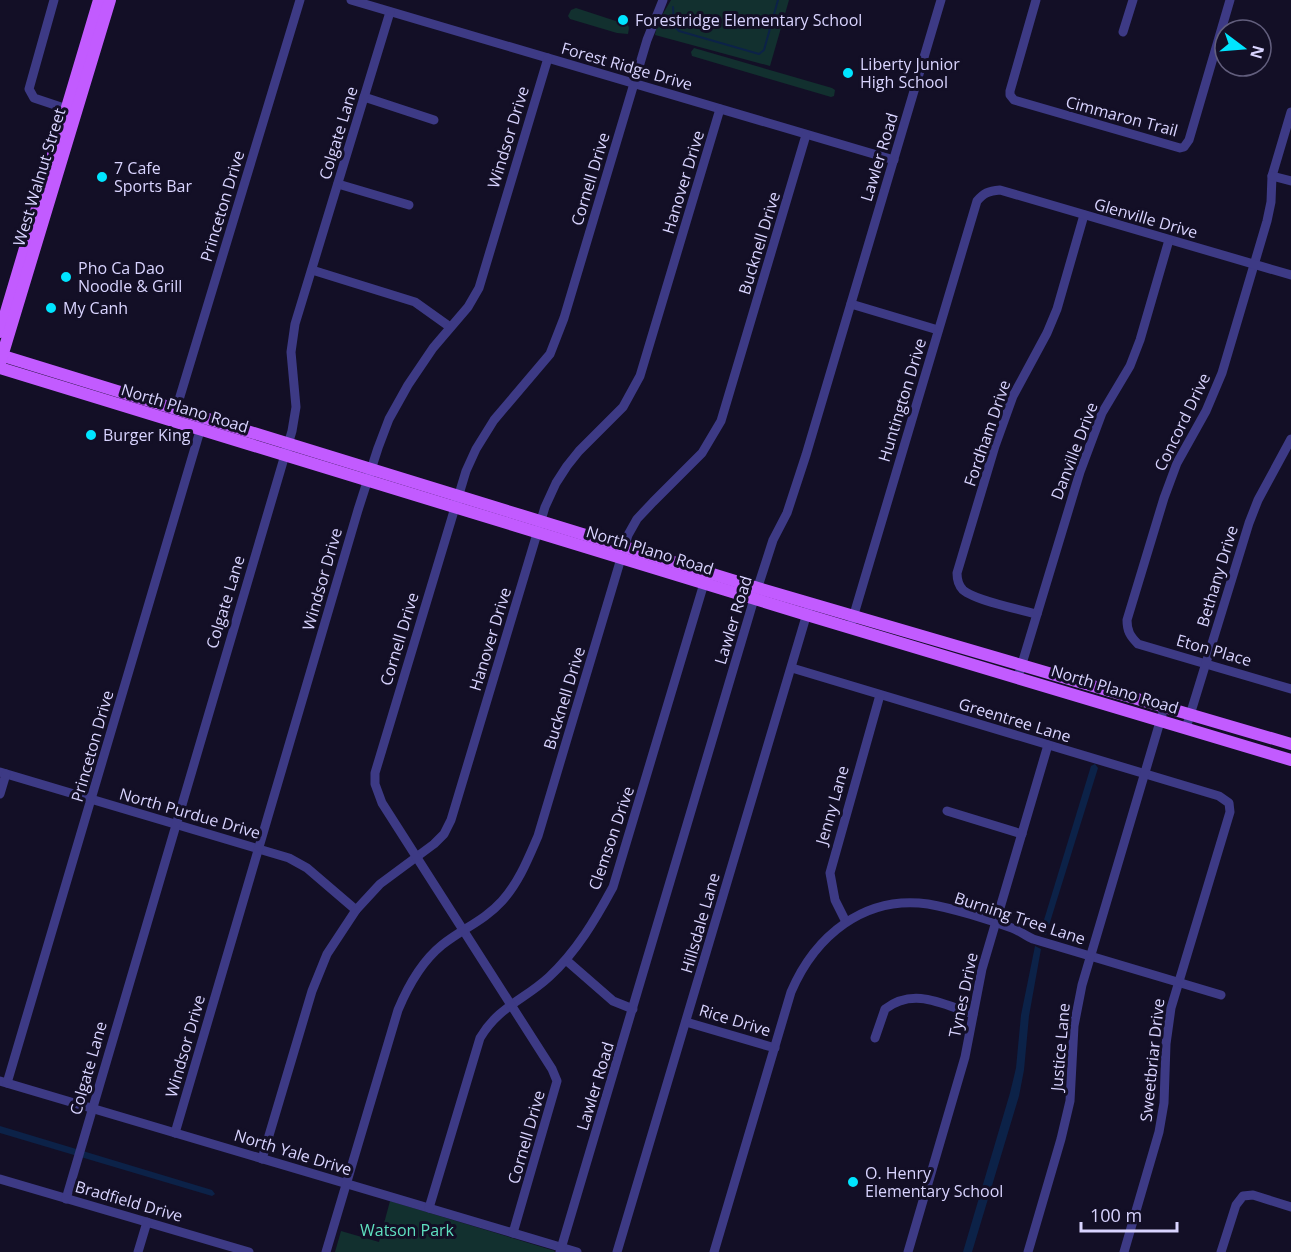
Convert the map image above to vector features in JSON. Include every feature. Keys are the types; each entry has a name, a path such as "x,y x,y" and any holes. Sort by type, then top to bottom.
{"main road":[{"path":"98,21 99,0"},
{"path":"0,332 98,21 110,0"},
{"name":"West Walnut Street","path":"1,361 71,110"},
{"name":"North Plano Road","path":"1,361 87,395 173,421 203,423"},
{"name":"North Plano Road","path":"1,361 80,380 177,408 203,423 756,593 810,603 852,621 1020,672 1161,720 1291,760"},
{"path":"80,380 87,395 94,390 127,394"},
{"name":"North Plano Road","path":"756,593 807,615 852,621"},
{"name":"North Plano Road","path":"1020,672 1164,708 1291,744"}],"street":[{"path":"54,0 28,89 34,98 71,110"},
{"name":"Princeton Drive","path":"173,421 300,0"},
{"name":"Forest Ridge Drive","path":"351,0 894,160"},
{"name":"Cornell Drive","path":"513,1233 557,1081 552,1069 378,795 375,773 456,501 476,449 494,420 550,354 564,318 647,40 663,0"},
{"name":"Lawler Road","path":"561,1250 756,593 774,540 787,513 941,0"},
{"name":"Cimmaron Trail","path":"1036,0 1011,84 1010,95 1019,102 1175,148 1184,147 1189,141 1230,0"},
{"path":"1124,32 1133,0"},
{"name":"Colgate Lane","path":"66,1198 287,449 296,406 291,368 292,338 390,12"},
{"name":"Windsor Drive","path":"175,1133 369,475 389,419 408,385 433,348 474,300 548,58"},
{"path":"364,98 435,120"},
{"name":"Hanover Drive","path":"262,1159 320,967 341,930 356,910 381,884 418,858 444,834 451,820 552,491 579,451 623,407 640,376 720,109"},
{"name":"Concord Drive","path":"1130,636 1127,620 1164,498 1177,463 1206,411 1222,373 1267,221 1271,202 1272,176 1291,112"},
{"name":"Bucknell Drive","path":"326,1252 398,1010 409,983 441,945 486,916 502,901 526,866 538,836 623,552 637,519 702,453 721,421 806,135"},
{"path":"1272,176 1291,181"},
{"path":"338,184 409,205"},
{"name":"Glenville Drive","path":"993,190 1000,190 1291,275"},
{"name":"Huntington Drive","path":"852,621 977,201 988,191 993,190"},
{"name":"Fordham Drive","path":"1037,614 969,594 959,586 957,573 995,446 1013,396 1047,333 1057,309 1084,215"},
{"name":"Danville Drive","path":"1020,672 1080,472 1102,413 1130,366 1140,340 1168,240"},
{"path":"312,270 415,302 450,327"},
{"path":"851,304 938,330"},
{"name":"Princeton Drive","path":"4,1082 92,800 203,423"},
{"name":"Bethany Drive","path":"1186,728 1249,524 1258,500 1291,439"},
{"name":"Clemson Drive","path":"429,1208 480,1038 496,1015 541,983 566,960 592,926 614,886 706,578"},
{"name":"Hillsdale Lane","path":"617,1252 810,603"},
{"name":"Eton Place","path":"1130,636 1138,644 1291,689"},
{"name":"Greentree Lane","path":"792,668 1219,796 1228,803"},
{"name":"Jenny Lane","path":"846,922 835,900 830,873 880,695"},
{"name":"Justice Lane","path":"1028,1252 1070,1101 1074,1026 1090,956 1164,708"},
{"name":"Tynes Drive","path":"908,1252 965,1057 981,975 995,923 1048,745"},
{"path":"0,794 3,773"},
{"name":"North Purdue Drive","path":"3,773 289,858 307,868 356,910"},
{"name":"Sweetbriar Drive","path":"1124,1252 1160,1132 1171,1008 1230,812 1228,803"},
{"path":"947,811 1022,834"},
{"name":"Burning Tree Lane","path":"714,1252 791,992 804,965 824,940 846,922 878,908 911,903 929,904 1016,929 1033,939 1221,995"},
{"path":"566,960 613,1001 633,1009"},
{"path":"875,1038 885,1009 903,999 912,997 923,999 973,1014"},
{"name":"Rice Drive","path":"686,1022 775,1048"},
{"name":"North Yale Drive","path":"4,1082 513,1233 561,1250 577,1252"},
{"name":"Bradfield Drive","path":"0,1179 233,1250 249,1252"},
{"path":"1221,1252 1238,1201 1243,1196 1253,1195 1291,1207"},
{"path":"138,1252 147,1222"}],"green space":[{"path":"671,0 789,0 770,66 655,35 657,24"},
{"path":"576,8 628,25 628,34 570,19 568,16 571,10"},
{"path":"694,48 832,88 835,90 834,96 692,56 691,52"},
{"name":"Watson Park","path":"390,1201 555,1251 335,1252 341,1231 379,1242"}],"water":[{"path":"1095,764 1098,768 1046,935 1040,933 1091,766"},
{"path":"1035,946 1041,949 1029,1016 1019,1096 972,1252 963,1252 1016,1068 1021,1015"},
{"path":"0,1126 212,1190 215,1194 212,1196 0,1133"}],"waterway":[{"path":"673,7 674,26 679,31 759,54 764,50 778,0"}],"place":[{"name":"Forestridge Elementary School","path":"623,20"},
{"name":"Liberty Junior High School","path":"848,73"},
{"name":"7 Cafe Sports Bar","path":"102,177"},
{"name":"Pho Ca Dao Noodle & Grill","path":"66,277"},
{"name":"My Canh","path":"51,308"},
{"name":"Burger King","path":"91,435"},
{"name":"O. Henry Elementary School","path":"853,1182"}]}
